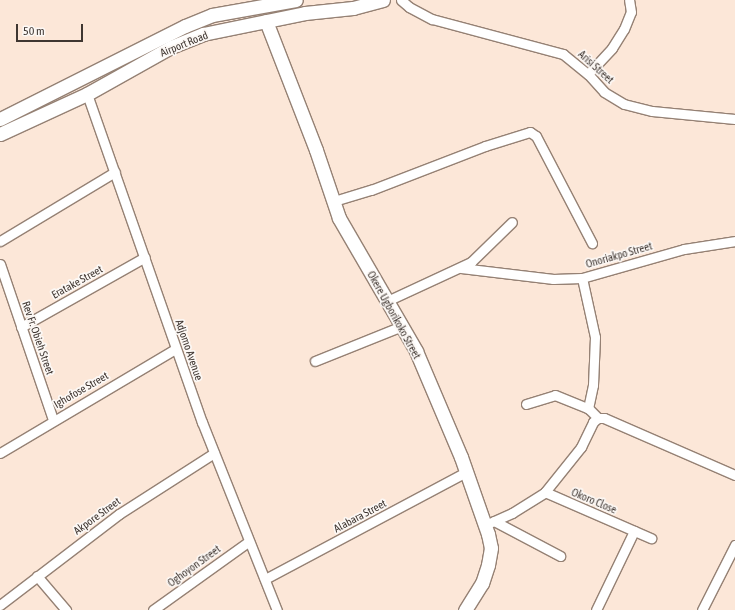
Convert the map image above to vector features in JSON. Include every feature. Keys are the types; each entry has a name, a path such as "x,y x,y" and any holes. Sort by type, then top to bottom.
{"main road":[{"name":"Airport Road","path":"0,119 191,23 212,15 296,0"},
{"name":"Airport Road","path":"0,134 87,94 177,45 202,34 266,21 354,8 384,0"},
{"name":"Okere Ugborikoko Street","path":"266,21 334,201 339,218 416,351 466,472 489,523 491,548 488,565 482,583 465,610"}],"street":[{"name":"Arisi Street","path":"401,0 409,7 432,19 563,54 588,74 604,92 624,104 652,111 735,119"},
{"path":"588,74 612,48 624,29 631,12 629,0"},
{"name":"Adjomo Avenue","path":"87,94 116,172 175,349 248,542 277,610"},
{"path":"334,201 371,190 484,146 530,132 536,136 592,243"},
{"path":"0,241 116,172"},
{"path":"387,301 461,268 471,262 512,222"},
{"name":"Onoriakpo Street","path":"461,268 553,279 582,278 684,249 735,241"},
{"name":"Eratake Street","path":"21,327 145,257"},
{"name":"Rev Fr. Obieh Street","path":"0,264 53,420"},
{"path":"582,278 595,337 593,385 588,408"},
{"path":"315,361 402,326"},
{"name":"Ighofose Street","path":"0,453 53,420 175,349"},
{"path":"526,404 555,395 588,408 598,418"},
{"path":"489,523 545,492 581,446 593,422 598,418 604,418 735,475"},
{"name":"Akpore Street","path":"0,605 119,514 214,453"},
{"name":"Alabara Street","path":"265,579 466,472"},
{"name":"Okoro Close","path":"545,492 651,538"},
{"path":"489,523 560,556"},
{"path":"596,610 634,531"},
{"name":"Oghoyon Street","path":"153,610 248,542"},
{"path":"702,610 734,549"},
{"path":"37,576 66,610"}]}
